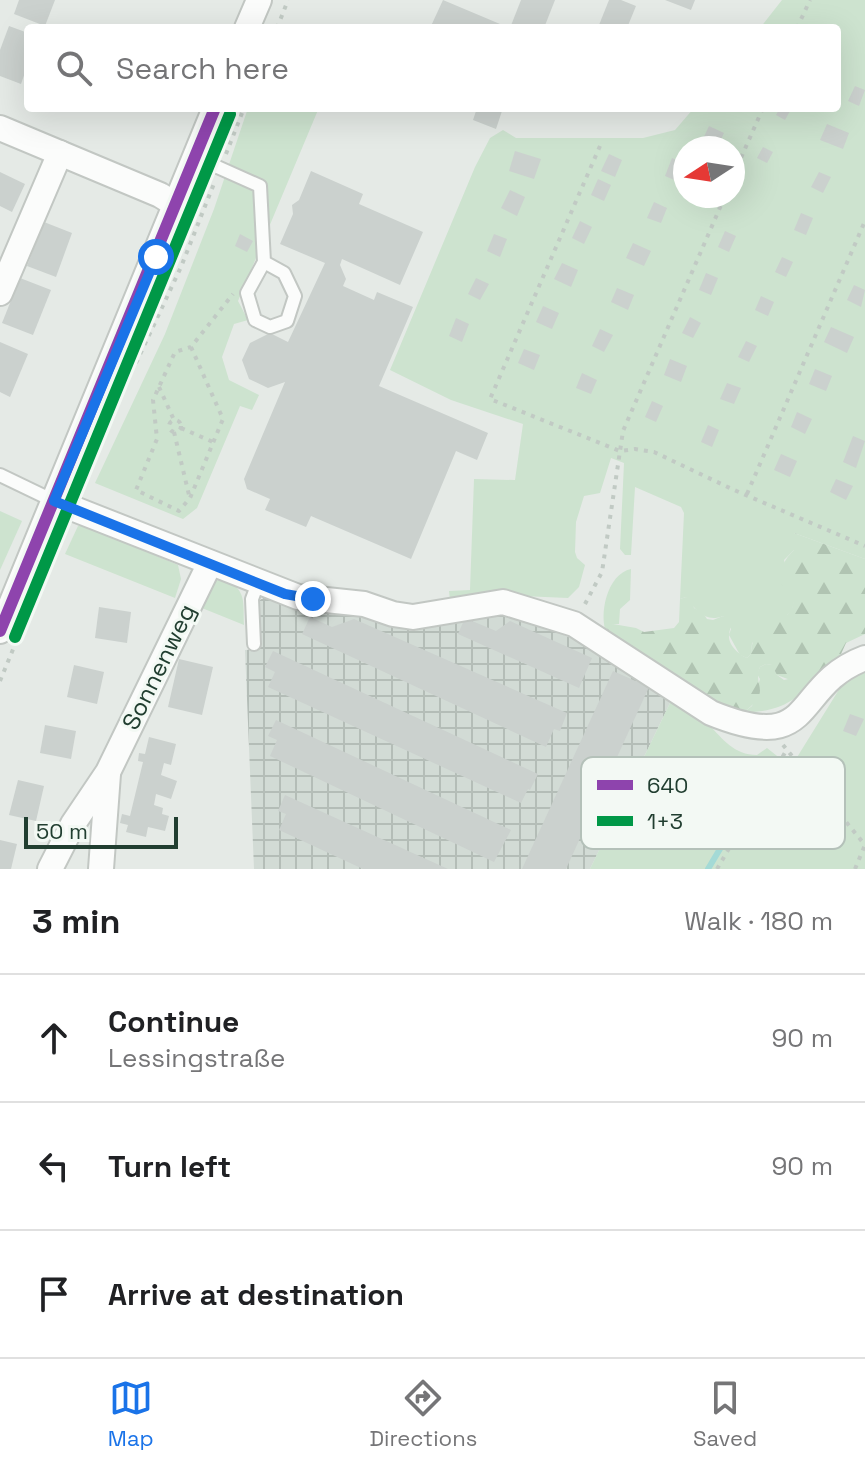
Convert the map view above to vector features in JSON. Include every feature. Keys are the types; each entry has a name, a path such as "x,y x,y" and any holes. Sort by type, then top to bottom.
{"street":[{"path":"249,24 259,0"},
{"path":"0,631 213,112"},
{"path":"0,128 160,195 176,205"},
{"path":"0,293 60,153"},
{"path":"54,501 285,594 364,604 413,617 503,602 574,624 711,713 733,722 762,728 776,728 789,723 842,669 865,658"},
{"name":"Sonnenweg","path":"50,869 73,824 108,772 210,563"},
{"name":"Sonnenweg","path":"101,869 108,772"}],"lane":[{"path":"195,157 260,186 264,262 247,293 255,320 270,327 287,321 295,296 284,273 264,262"},
{"path":"0,475 54,501"},
{"path":"254,644 252,599 258,583"}],"path":[{"path":"279,24 288,0"},
{"path":"799,24 810,0"},
{"path":"135,366 181,267 242,112"},
{"path":"745,149 761,112"},
{"path":"600,146 490,399 620,451 635,449 654,452 865,546"},
{"path":"574,624 602,572 623,431 720,208"},
{"path":"747,494 865,221"},
{"path":"191,347 223,419 190,498 179,511 136,490 157,439 153,400 175,352 191,347 233,294 247,293"},
{"path":"159,387 174,420 181,422 181,428"},
{"path":"174,420 169,424 174,432 190,498"},
{"path":"181,428 213,442"},
{"path":"174,432 181,428"},
{"path":"776,728 791,757"},
{"path":"782,757 786,751"},
{"path":"845,821 865,845 855,869"},
{"path":"717,869 729,849"}],"shaded area":[{"path":"266,596 511,611 595,649 614,665 656,690 670,703 644,757 581,757 581,849 600,849 590,869 254,869 245,650 258,649 257,607"}],"green space":[{"path":"782,0 865,0 865,559 794,533 794,550 784,560 794,601 792,611 752,643 751,654 747,658 740,655 723,616 706,617 686,597 680,599 684,513 681,507 635,487 631,555 625,555 620,549 624,463 611,458 600,493 584,496 576,522 575,552 585,565 579,587 568,598 522,596 450,600 449,591 470,590 474,479 515,480 523,424 451,400 390,370 490,138 503,130 516,138 643,138 675,130 691,112 841,112 841,24 763,24"},
{"path":"247,112 317,112 238,301 248,320 234,324 222,357 229,380 259,395 252,410 240,406 197,508 183,519 95,483 165,334 214,209"},
{"path":"0,511 22,521 0,570"},
{"path":"83,525 178,565 181,579 175,598 65,554 78,526"},
{"path":"794,533 865,559 865,634 846,643 837,663 825,671 793,681 777,675 772,665 760,667 760,693 744,712 715,705 607,635 608,627 613,624 644,632 674,628 679,622 680,599 686,597 707,619 723,616 731,623 730,642 747,658 760,625 771,616 787,615 792,607 793,599 782,585 781,574 784,562 794,550"},
{"path":"631,569 630,600 620,609 619,624 613,624 607,635 604,607 610,587 623,572"},
{"path":"224,578 240,592 244,625 197,606 210,583"},
{"path":"865,664 865,869 590,869 600,849 845,849 845,757 797,757 848,675"},
{"path":"773,665 777,675 784,680 825,671 790,702 769,710 744,712 752,706 760,679 757,674 760,667"},
{"path":"670,703 676,703 702,719 735,749 757,755 767,748 778,757 644,757"}],"building":[{"path":"19,0 55,0 46,24 14,14"},
{"path":"443,0 500,24 432,24"},
{"path":"521,0 555,0 546,24 512,24"},
{"path":"609,0 621,0 636,6 629,24 599,24"},
{"path":"665,0 695,0 691,10"},
{"path":"9,26 24,32 24,75 21,84 0,76 0,50"},
{"path":"855,86 865,90 859,106 848,101"},
{"path":"476,112 502,112 496,129 473,120"},
{"path":"778,112 789,112 785,120 776,115"},
{"path":"827,124 849,133 843,149 820,140"},
{"path":"709,126 724,133 723,136 704,136"},
{"path":"763,147 773,152 767,163 757,158"},
{"path":"515,151 541,159 534,179 509,171"},
{"path":"609,154 622,160 615,177 601,171"},
{"path":"672,158 673,179 665,176"},
{"path":"311,171 363,194 359,204 423,232 400,285 342,259 340,265 346,279 343,286 374,300 377,292 413,307 379,386 488,433 477,460 456,451 411,559 311,516 306,527 265,510 270,499 247,489 244,479 285,382 268,388 249,379 242,360 250,343 270,333 288,342 325,263 280,244 293,214 292,205 299,200"},
{"path":"0,172 25,184 12,212 0,206"},
{"path":"819,172 831,177 823,193 811,187"},
{"path":"598,179 611,185 604,201 591,195"},
{"path":"510,190 525,197 517,216 501,208"},
{"path":"654,202 667,208 661,223 647,218"},
{"path":"801,213 813,218 806,235 794,230"},
{"path":"580,221 592,227 584,244 572,238"},
{"path":"44,222 72,233 56,277 27,266"},
{"path":"725,231 736,236 729,252 718,247"},
{"path":"240,234 253,241 247,252 235,246"},
{"path":"494,234 507,239 500,257 487,251"},
{"path":"633,243 651,251 644,266 626,258"},
{"path":"782,257 793,262 786,277 775,272"},
{"path":"562,263 578,270 571,287 554,279"},
{"path":"706,273 718,278 711,295 699,290"},
{"path":"20,278 51,290 33,335 2,323"},
{"path":"476,278 489,284 480,300 468,294"},
{"path":"854,285 865,290 861,307 847,300"},
{"path":"617,288 634,295 628,310 611,302"},
{"path":"761,296 774,302 768,316 755,310"},
{"path":"543,306 559,313 552,329 536,322"},
{"path":"690,317 701,323 693,338 682,333"},
{"path":"456,318 469,324 462,342 449,336"},
{"path":"831,327 854,337 847,353 824,342"},
{"path":"600,329 613,335 604,352 592,346"},
{"path":"746,341 757,346 749,362 738,357"},
{"path":"0,342 28,354 10,397 0,392"},
{"path":"524,349 540,355 534,370 518,363"},
{"path":"670,359 687,366 681,382 664,375"},
{"path":"815,369 832,376 826,391 809,384"},
{"path":"582,373 597,380 591,394 576,388"},
{"path":"727,383 741,388 734,404 720,399"},
{"path":"652,401 663,406 656,422 645,417"},
{"path":"797,412 812,419 805,434 791,427"},
{"path":"708,425 719,430 712,447 701,442"},
{"path":"853,436 865,441 856,468 843,462"},
{"path":"781,454 797,461 790,477 774,470"},
{"path":"836,479 853,486 846,500 830,492"},
{"path":"99,607 131,612 127,643 95,638"},
{"path":"310,617 332,627 354,619 567,713 560,731 554,729 546,747 302,634"},
{"path":"465,618 496,631 510,621 592,658 579,688 458,634"},
{"path":"273,651 538,774 530,790 521,803 268,687 275,672 265,667"},
{"path":"179,659 213,667 202,715 168,707"},
{"path":"74,665 104,672 97,704 67,697"},
{"path":"613,671 649,687 617,757 581,757 581,836 566,869 522,869"},
{"path":"850,714 864,719 856,736 843,731"},
{"path":"276,720 511,830 494,862 270,756 277,740 268,736"},
{"path":"45,725 76,731 71,759 40,753"},
{"path":"149,737 176,744 171,765 164,763 161,775 177,781 171,799 156,794 154,805 163,808 162,814 169,816 165,831 148,827 146,837 126,832 128,825 120,823 122,814 130,816 143,762 138,761 139,753 145,754"},
{"path":"18,780 44,786 36,821 9,815"},
{"path":"285,795 448,869 363,869 279,830 286,814 278,811"},
{"path":"0,840 17,844 11,869 0,869"}],"waterway":[{"path":"708,869 720,849"}],"transit line":[{"name":"640","path":"0,631 213,112"},
{"name":"1+3","path":"15,637 230,114"}],"route":[{"path":"156,257 54,501 285,594 313,599"}]}
